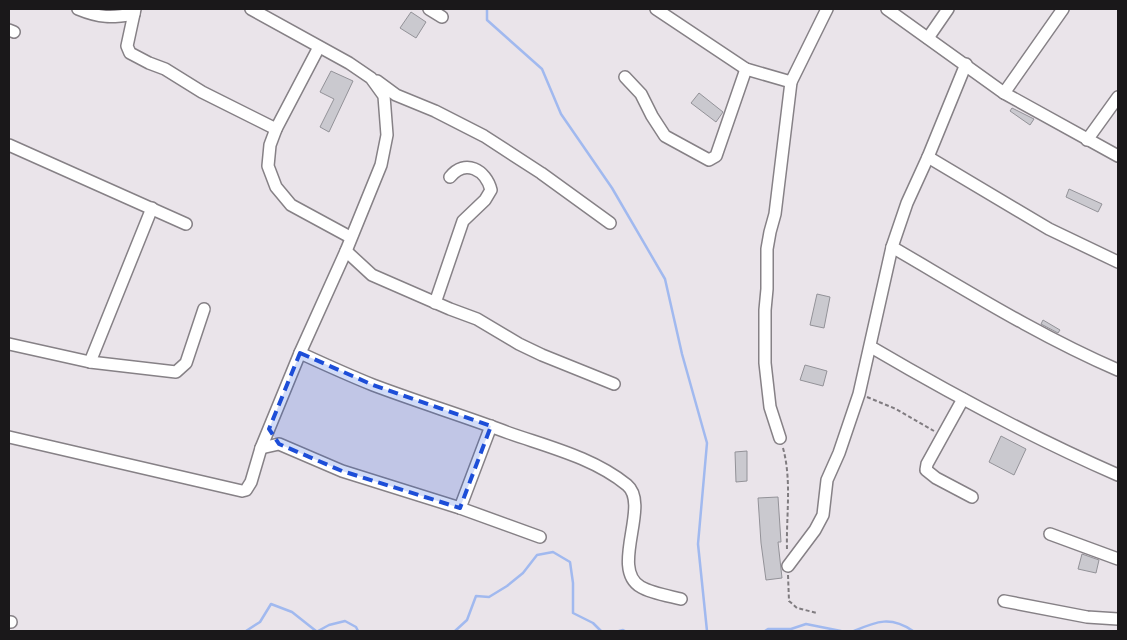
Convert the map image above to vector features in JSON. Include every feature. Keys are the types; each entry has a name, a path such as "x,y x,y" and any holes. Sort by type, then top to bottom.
{"street":[{"path":"78,9 90,14 110,18 134,12 128,46 130,53 165,69 202,92 276,129"},
{"path":"251,9 349,63 396,95 435,111 484,136 541,173 610,223"},
{"path":"429,9 442,17"},
{"path":"656,9 746,69 791,82"},
{"path":"780,438 770,407 765,363 764,310 767,288 768,249 775,214 791,82 827,9"},
{"path":"887,9 1004,93 1118,156"},
{"path":"928,38 948,9"},
{"path":"1004,93 1063,9"},
{"path":"319,47 276,129 270,145 268,166 276,187 291,205 350,237"},
{"path":"788,566 815,530 823,515 827,480 839,453 859,394 892,247 907,203 966,64"},
{"path":"624,77 641,94 665,136 709,160 716,156 746,69"},
{"path":"9,438 242,491 246,490 251,482 261,448 300,353 346,251 350,237 381,165 387,135 384,96 371,78"},
{"path":"1087,140 1118,98"},
{"path":"9,145 186,224"},
{"path":"928,157 1049,229 1118,262"},
{"path":"435,303 463,221 485,200 491,190 488,181 482,173 468,167 456,170 450,178"},
{"path":"90,362 152,208"},
{"path":"892,247 1026,326 1091,359 1118,370"},
{"path":"346,251 372,275 477,319 519,344 542,355 614,384"},
{"path":"9,344 90,362 176,372 186,363 204,309"},
{"path":"871,347 963,399 1062,450 1118,475"},
{"path":"300,353 373,385 591,462 633,491 635,506 629,543 629,570 633,581 641,588 681,600"},
{"path":"963,399 926,470 936,478 972,497"},
{"path":"460,508 492,426"},
{"path":"269,429 278,444"},
{"path":"261,448 278,444 342,471 460,508 540,537"},
{"path":"1050,534 1118,560"},
{"path":"1004,601 1087,617 1118,619"}],"path":[{"path":"859,394 896,409 943,436"},
{"path":"780,438 786,459 788,492 789,601 797,608 817,613"}],"highlighted area":[{"path":"300,353 373,385 491,426 460,508 342,471 279,444 269,429"}],"building":[{"path":"411,12 426,22 416,38 400,28"},
{"path":"331,71 353,81 329,132 320,127 334,99 320,92"},
{"path":"699,93 723,112 716,122 691,103"},
{"path":"1012,108 1034,119 1030,125 1010,111"},
{"path":"1069,189 1102,204 1098,212 1066,197"},
{"path":"817,294 830,297 824,328 810,325"},
{"path":"1043,320 1060,330 1058,333 1041,324"},
{"path":"805,365 827,371 823,386 800,380"},
{"path":"1001,436 1026,449 1014,475 989,462"},
{"path":"747,451 747,481 736,482 735,452"},
{"path":"778,497 781,542 778,542 782,578 766,580 758,498"},
{"path":"1082,554 1099,560 1096,573 1078,569"}],"waterway":[{"path":"487,9 487,20 542,69 561,114 612,188 665,279 682,354 707,443 698,544 707,631"},
{"path":"455,631 467,620 476,596 489,597 523,573 537,555 553,552 570,562 573,583 573,613 593,623 601,631"},
{"path":"246,631 260,622 271,604 292,612 316,631"},
{"path":"318,631 329,625 345,621 356,627 358,631"},
{"path":"854,631 884,622 898,623 913,631"},
{"path":"765,631 768,629 791,629 806,624 841,631"},
{"path":"619,631 625,631"}]}
